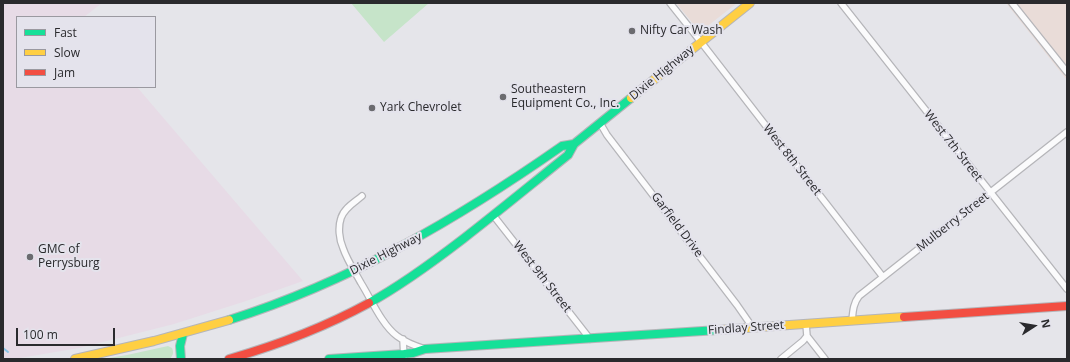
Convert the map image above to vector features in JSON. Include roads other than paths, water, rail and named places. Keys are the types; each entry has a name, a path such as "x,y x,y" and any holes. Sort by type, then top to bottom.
{"main road":[{"name":"Dixie Highway","path":"229,359 282,342 334,321 394,289 568,155 574,144 750,3"},
{"name":"Dixie Highway","path":"75,359 183,334 234,319 314,289 354,271 430,232 498,191 562,146 574,144"},
{"name":"Findlay Street","path":"329,359 404,356 425,349 1067,306"},
{"path":"180,359 180,346 183,334"}],"street":[{"name":"West 8th Street","path":"670,3 883,277"},
{"name":"West 7th Street","path":"840,3 1067,289"},
{"path":"1012,3 1067,72"},
{"name":"Garfield Drive","path":"600,123 607,135 738,305 753,328"},
{"name":"Mulberry Street","path":"852,321 853,306 855,300 859,296 1067,132"},
{"name":"Findlay Street","path":"362,196 346,209 342,216 340,226 342,247 354,271 385,323 397,336 415,346 425,349"},
{"name":"West 9th Street","path":"492,215 590,339"},
{"path":"806,324 807,336 825,359"},
{"path":"781,359 807,336"},
{"path":"403,339 404,356"}],"waterway":[{"path":"3,348 8,352"}],"place":[{"name":"Nifty Car Wash","path":"632,31"},
{"name":"Southeastern Equipment Co., Inc.","path":"503,97"},
{"name":"Yark Chevrolet","path":"372,108"},
{"name":"GMC of Perrysburg","path":"30,257"}]}
